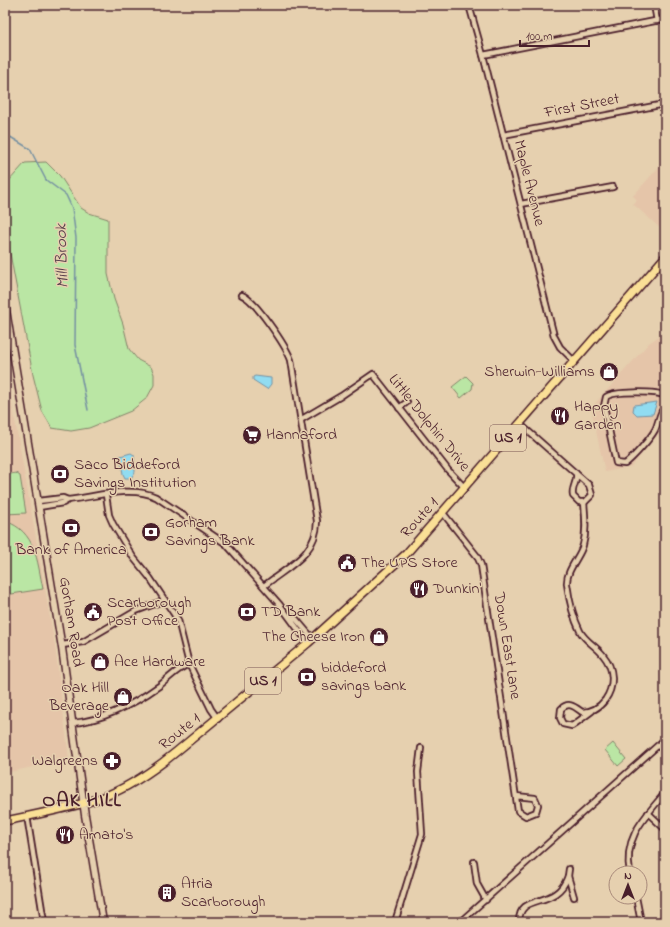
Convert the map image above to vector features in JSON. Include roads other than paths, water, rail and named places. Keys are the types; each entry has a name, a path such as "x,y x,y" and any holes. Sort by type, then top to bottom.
{"main road":[{"name":"Route 1","path":"5,821 83,802 109,794 148,773 218,719 311,641 393,568 465,488 662,260"},
{"name":"Gorham Road","path":"5,304 7,325 62,645 74,723 83,802 103,922"}],"street":[{"name":"Maple Avenue","path":"468,5 483,55 554,336 562,351 574,362"},
{"path":"654,5 657,21"},
{"path":"483,55 665,19"},
{"name":"First Street","path":"503,135 665,104"},
{"path":"521,204 613,187"},
{"path":"662,260 665,270"},
{"path":"242,295 250,300 288,352 292,365 302,419 316,516 316,538 306,553 264,586"},
{"name":"Little Dolphin Drive","path":"302,419 341,396 373,374 443,461 448,470 465,488"},
{"path":"665,396 656,393 613,394 606,397 604,406 617,464 627,462 649,437 654,430 660,413 665,406"},
{"path":"399,408 407,402"},
{"path":"520,424 576,473 589,485 592,490 590,498 584,502 576,500 572,494 577,481 576,473"},
{"path":"38,504 63,503 68,500 137,492 148,493 156,497 220,539 264,586 290,617 291,622 311,641"},
{"path":"106,495 109,515 113,524 133,557 165,600 181,626 189,664 211,710 218,719"},
{"path":"584,502 584,543 568,577 569,594 581,632 604,656 610,668 612,677 611,687 608,696 599,706 573,726 565,725 560,718 561,710 568,705 573,705 582,712 592,711"},
{"name":"Down East Lane","path":"443,513 477,556 481,565 518,811 527,816 536,812 538,805 535,798 516,796"},
{"path":"62,645 83,642 136,611 165,600"},
{"path":"74,723 86,722 117,711 145,696 189,664"},
{"path":"460,922 665,740"},
{"path":"395,922 422,834 418,772 421,748"},
{"path":"629,865 630,843 636,828 665,793"},
{"path":"648,813 665,829"},
{"path":"28,816 44,922"},
{"path":"474,862 478,884 486,900"},
{"path":"568,870 568,876 574,896"},
{"path":"519,922 520,914 524,907 530,903 555,895 562,888 568,876"},
{"path":"638,905 641,922"}],"water":[{"path":"253,377 271,378 271,384 267,389 253,380"},
{"path":"657,402 653,414 637,415 633,411 634,405"},
{"path":"131,453 134,455 135,472 131,478 125,478 120,456"}],"waterway":[{"name":"Mill Brook","path":"5,127 7,135 30,149 46,180 66,195 72,208 76,238 75,345 88,410"}],"place":[{"name":"Sherwin-Williams","path":"609,372"},
{"name":"Happy Garden","path":"560,416"},
{"name":"Hannaford","path":"252,435"},
{"name":"Saco Biddeford Savings Institution","path":"60,474"},
{"name":"Bank of America","path":"71,528"},
{"name":"Gorham Savings Bank","path":"151,532"},
{"name":"The UPS Store","path":"347,563"},
{"name":"Dunkin'","path":"419,589"},
{"name":"Scarborough Post Office","path":"93,612"},
{"name":"TD Bank","path":"247,612"},
{"name":"The Cheese Iron","path":"379,637"},
{"name":"Ace Hardware","path":"100,662"},
{"name":"biddeford savings bank","path":"307,677"},
{"name":"Oak Hill Beverage","path":"123,697"},
{"name":"Walgreens","path":"112,761"},
{"name":"Amato's","path":"65,835"},
{"name":"Atria Scarborough","path":"167,893"}],"district":[{"name":"OAK HILL","path":"82,801"}]}
